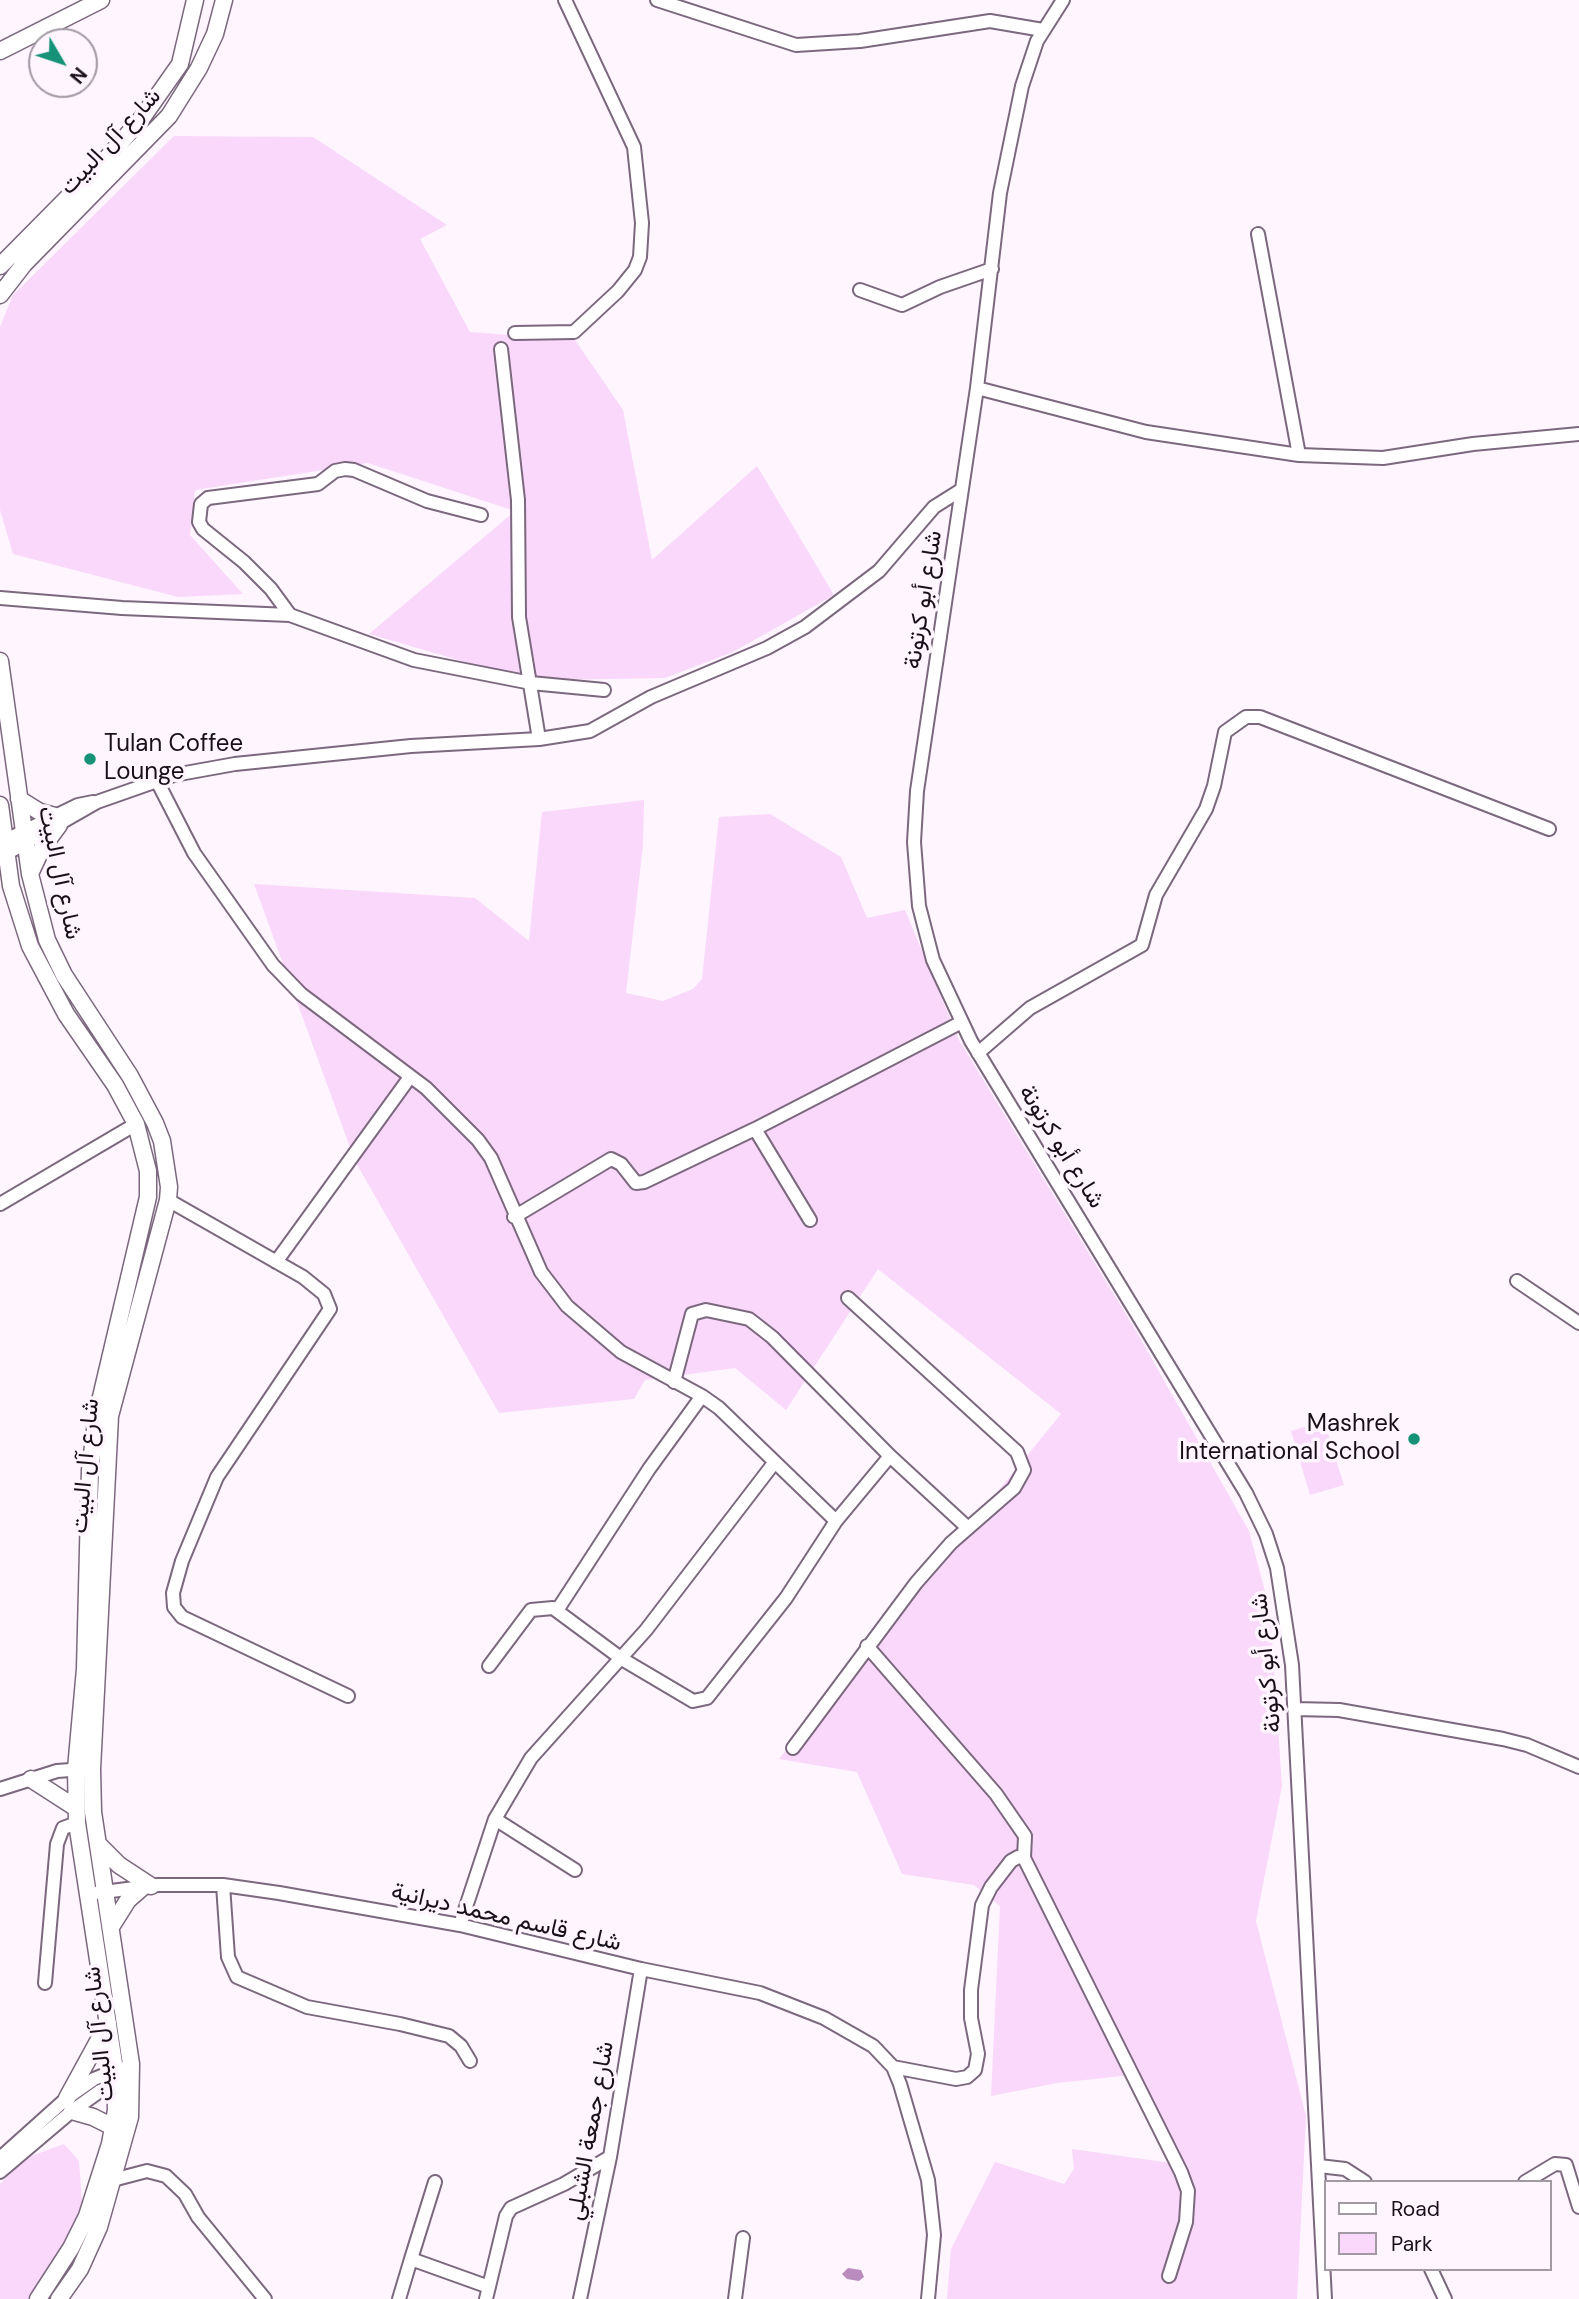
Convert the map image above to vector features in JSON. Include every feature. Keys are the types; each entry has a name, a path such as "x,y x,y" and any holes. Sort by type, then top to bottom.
{"street":[{"path":"0,51 101,0"},
{"name":"شارع آل البيت","path":"0,266 109,156 147,111 180,64 195,0"},
{"name":"شارع آل البيت","path":"0,295 24,264 169,116 199,68 215,34 224,0"},
{"path":"515,333 574,332 618,291 635,270 640,257 642,223 634,147 565,0"},
{"path":"657,0 796,45 860,41 990,21 1043,30"},
{"name":"شارع أبو كرتونة","path":"1063,0 1043,30 1022,86 1000,193 977,388 917,791 914,842 919,906 925,939 962,1022 1180,1380 1260,1520 1282,1588 1290,1636 1325,2299"},
{"path":"1258,234 1298,455"},
{"path":"860,290 901,305 940,287 992,269"},
{"path":"501,349 518,499 519,617 539,739"},
{"path":"977,388 1146,432 1298,455 1383,458 1473,444 1579,434"},
{"path":"290,615 271,589 244,562 203,529 199,522 201,504 208,498 318,484 335,471 345,469 354,470 427,501 481,515"},
{"path":"5,847 57,821 84,803 97,802 156,779 235,764 411,746 539,739 590,731 651,697 794,634 879,571 934,507 961,490"},
{"path":"0,598 122,608 290,615 406,658 531,682 604,690"},
{"name":"شارع آل البيت","path":"0,661 30,874 53,955 130,1076 155,1123 168,1172 169,1200 110,1416 84,1769 77,1815 108,2023 124,2073 98,2184 79,2236 38,2299"},
{"path":"978,1052 1031,1008 1142,945 1156,895 1206,809 1214,786 1225,732 1246,717 1272,722 1549,829"},
{"path":"156,779 194,853 274,965 317,1007 450,1109 478,1140 491,1158 514,1217 541,1272 567,1306 621,1352 719,1408 835,1521"},
{"path":"19,799 57,821"},
{"name":"شارع آل البيت","path":"0,805 5,847 20,918 38,963 66,1014 115,1085 136,1124 147,1164 148,1197 97,1414 90,1470 85,1669 84,1769 111,1927 130,2117 115,2179 89,2252 59,2299"},
{"path":"30,874 57,821"},
{"path":"514,1217 611,1159 639,1185 755,1129 962,1022"},
{"path":"276,1262 410,1077"},
{"path":"0,1204 136,1124"},
{"path":"755,1129 810,1220"},
{"path":"169,1200 276,1262 324,1294 330,1303 329,1315 216,1476 182,1561 172,1600 182,1617 348,1696"},
{"path":"1517,1281 1579,1322"},
{"path":"793,1748 867,1646 938,1557 1014,1488 1023,1476 1023,1461 989,1424 848,1298"},
{"path":"674,1382 692,1314 706,1310 749,1319 772,1336 890,1457 968,1528"},
{"path":"558,1609 649,1469 702,1396"},
{"path":"489,1666 531,1610 539,1607 558,1609 622,1659 693,1701 706,1698 792,1590 835,1521 890,1457"},
{"path":"460,1926 495,1819 531,1758 622,1659 774,1463"},
{"path":"867,1646 996,1794 1025,1836 1024,1857 1188,2191 1186,2222 1169,2276"},
{"path":"1294,1709 1339,1710 1503,1740 1527,1745 1579,1767"},
{"path":"0,1789 31,1779 84,1769"},
{"path":"31,1779 77,1815 63,1828 57,1844 45,1983"},
{"path":"495,1819 575,1870"},
{"path":"98,1844 118,1865 147,1886 128,1900 111,1927"},
{"path":"928,2299 934,2235 928,2180 893,2067 956,2080 967,2077 975,2070 978,2054 971,2018 971,1990 982,1905 991,1887 1011,1861 1024,1857"},
{"path":"223,1885 228,1956 237,1977 307,2007 449,2036 461,2046 470,2061"},
{"name":"شارع قاسم محمد ديرانية","path":"88,1894 147,1886 223,1885 460,1926 641,1969 781,1998 860,2037 893,2067"},
{"name":"شارع جمعة الشبلي","path":"580,2299 610,2157 641,1969"},
{"path":"0,2158 70,2105 108,2023"},
{"path":"0,2172 94,2079 124,2073"},
{"path":"70,2105 113,2127"},
{"path":"411,2259 488,2293 506,2216 511,2208 565,2184 610,2157"},
{"path":"1528,2180 1552,2166 1563,2164 1570,2169 1579,2207"},
{"path":"1319,2166 1345,2169 1362,2180"},
{"path":"98,2184 147,2171 166,2176 176,2184 198,2217 265,2299"},
{"path":"399,2299 435,2182"},
{"path":"735,2299 743,2238"},
{"path":"1432,2271 1444,2299"}],"green space":[{"path":"174,136 313,137 447,225 420,239 470,332 575,340 623,410 652,560 757,466 834,595 733,652 665,678 549,680 469,663 369,634 515,511 368,463 195,490 190,535 243,594 178,597 13,554 0,510 0,327 13,295"},
{"path":"644,800 643,845 626,993 663,1001 693,989 702,979 719,817 770,814 841,857 867,918 905,910 959,1040 1135,1329 1249,1531 1270,1610 1282,1786 1256,1921 1306,2116 1297,2299 947,2299 951,2249 995,2162 1064,2184 1074,2169 1072,2149 1178,2164 1130,2075 1057,2083 991,2096 1000,1906 974,1885 902,1874 857,1772 779,1759 1061,1414 878,1269 786,1410 735,1368 645,1380 634,1399 499,1413 355,1161 254,884 475,898 529,941 542,812"},
{"path":"1324,1421 1344,1485 1310,1495 1291,1431"},
{"path":"64,2144 79,2161 85,2245 63,2299 0,2299 0,2184 26,2158"}],"shaded area":[{"path":"848,2268 861,2270 864,2277 859,2281 847,2279 842,2274"}],"place":[{"name":"Tulan Coffee Lounge","path":"90,759"},
{"name":"Mashrek International School","path":"1414,1439"}]}
